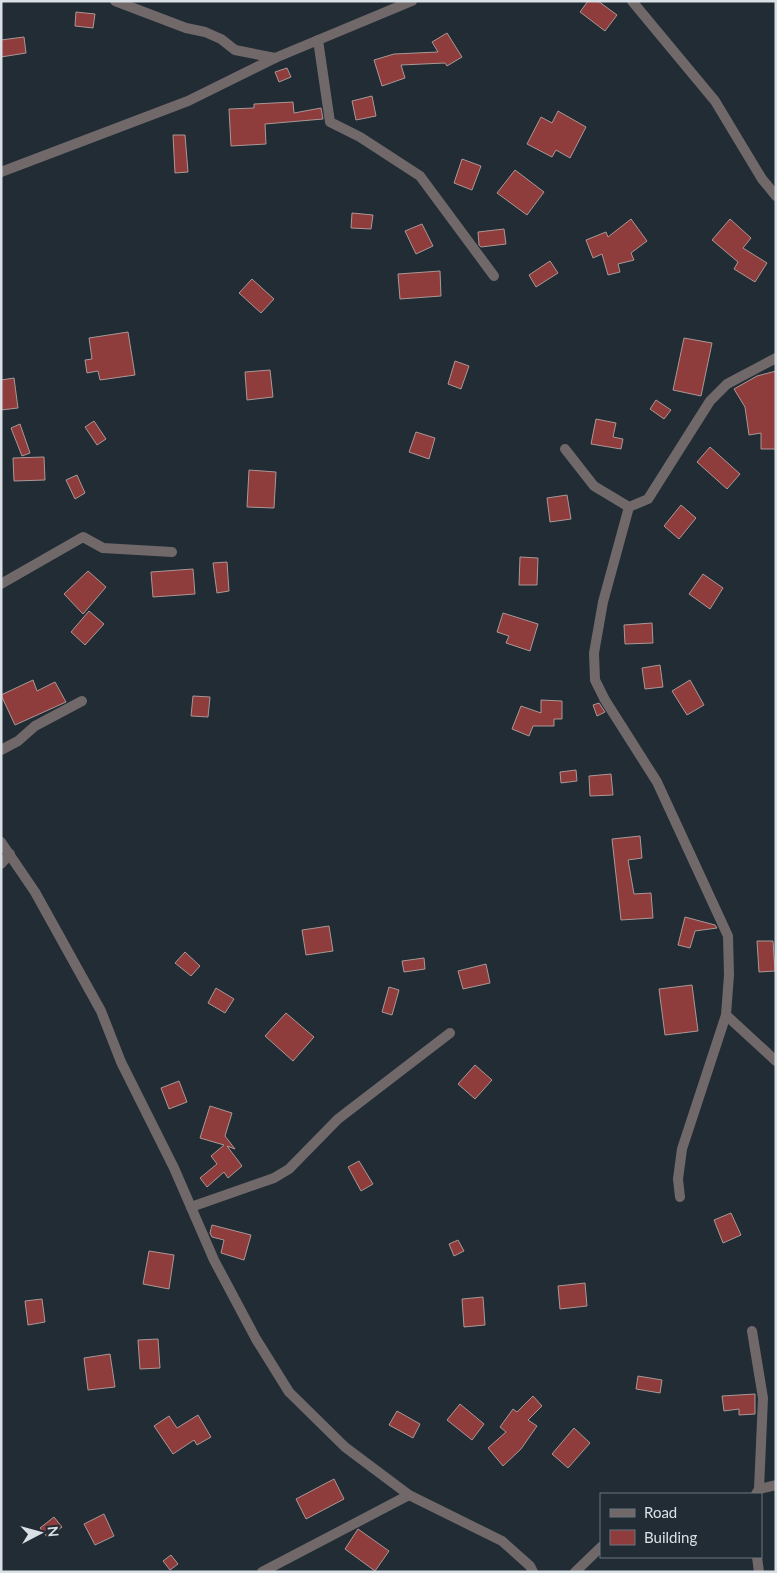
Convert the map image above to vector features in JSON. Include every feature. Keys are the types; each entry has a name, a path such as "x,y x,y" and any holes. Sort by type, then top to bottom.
{"street":[{"path":"115,1 186,28 205,32 221,39 236,50 275,58"},
{"path":"1,172 188,101 275,58 412,1"},
{"path":"632,1 716,101 762,178 776,196"},
{"path":"318,40 330,122 360,137 420,176 494,276"},
{"path":"680,1197 678,1180 682,1149 726,1015 729,975 728,936 657,782 605,700 595,680 594,653 603,602 629,507 648,498 710,401 727,384 776,358"},
{"path":"565,448 594,486 629,507"},
{"path":"1,584 83,537 103,548 172,552"},
{"path":"1,750 18,741 35,726 82,701"},
{"path":"1,842 34,892 101,1011 121,1062 214,1260 256,1339 289,1392 345,1447 409,1495 502,1541 530,1566 533,1572"},
{"path":"1,864 10,854"},
{"path":"726,1015 776,1061"},
{"path":"190,1207 274,1178 289,1169 338,1119 450,1033"},
{"path":"752,1332 763,1398 757,1492 776,1485"},
{"path":"262,1572 409,1495"},
{"path":"575,1572 600,1548"},
{"path":"757,1558 759,1572"}],"building":[{"path":"588,1 598,1 617,15 605,31 580,12"},
{"path":"76,12 95,14 93,28 75,26"},
{"path":"447,33 462,57 447,66 445,63 401,65 405,78 382,86 374,60 394,54 438,52 432,42"},
{"path":"24,37 26,53 1,57 1,40"},
{"path":"287,68 291,77 279,82 275,72"},
{"path":"372,96 376,116 356,120 352,101"},
{"path":"293,102 294,113 321,108 323,119 265,124 266,144 231,146 229,109 254,108 254,104"},
{"path":"558,111 586,127 570,158 556,150 552,157 527,144 541,117 552,123"},
{"path":"173,135 185,135 188,172 175,173"},
{"path":"462,159 481,166 472,190 454,183"},
{"path":"515,170 544,192 527,215 497,193"},
{"path":"352,213 373,215 371,229 351,228"},
{"path":"631,219 647,241 631,253 634,260 618,264 620,272 608,275 602,254 593,258 586,240 606,232 608,237"},
{"path":"730,219 751,238 743,248 767,263 755,282 734,269 738,262 712,240"},
{"path":"422,224 433,246 416,254 405,231"},
{"path":"504,229 506,244 481,247 479,245 478,232"},
{"path":"550,261 558,273 536,287 529,275"},
{"path":"440,271 441,296 400,299 398,274"},
{"path":"252,279 274,299 261,313 239,293"},
{"path":"128,332 135,375 100,380 98,371 87,373 85,360 92,359 89,338"},
{"path":"684,338 712,343 701,396 673,390"},
{"path":"455,361 469,366 461,389 448,384"},
{"path":"270,370 273,397 247,400 245,372"},
{"path":"776,371 776,449 761,449 761,433 749,435 745,407 734,389 757,376"},
{"path":"14,378 18,408 1,410 1,380"},
{"path":"656,400 671,410 664,419 650,409"},
{"path":"596,419 616,423 613,437 623,439 621,449 591,444"},
{"path":"94,421 106,439 97,445 85,427"},
{"path":"20,424 30,453 22,456 11,428"},
{"path":"416,432 435,438 429,459 409,452"},
{"path":"710,447 740,474 727,489 697,462"},
{"path":"44,457 45,480 14,481 13,458"},
{"path":"249,470 276,472 274,508 247,507"},
{"path":"77,475 85,493 75,499 66,480"},
{"path":"567,495 571,519 550,522 547,498"},
{"path":"681,505 696,518 679,539 664,526"},
{"path":"520,557 538,558 537,585 519,585"},
{"path":"227,562 229,591 217,593 213,563"},
{"path":"193,569 195,594 153,597 151,572"},
{"path":"88,571 106,587 83,614 64,594"},
{"path":"703,574 723,588 710,609 689,594"},
{"path":"89,611 104,624 85,645 71,632"},
{"path":"503,613 538,624 530,651 506,643 509,636 497,632"},
{"path":"652,623 653,643 625,644 624,625"},
{"path":"660,665 663,687 645,689 642,668"},
{"path":"33,680 37,691 55,682 66,702 15,725 1,695"},
{"path":"690,680 704,705 687,715 672,691"},
{"path":"193,696 210,697 208,717 191,716"},
{"path":"541,700 562,701 562,719 554,719 554,726 533,726 529,736 512,729 521,706 541,713"},
{"path":"599,703 605,712 597,716 593,705"},
{"path":"576,770 577,781 561,783 560,772"},
{"path":"611,774 613,795 590,796 589,776"},
{"path":"640,836 642,858 628,860 634,894 651,893 653,918 621,920 612,839"},
{"path":"685,917 715,925 717,928 695,931 690,948 678,945"},
{"path":"329,926 333,951 306,955 302,930"},
{"path":"757,941 773,941 775,971 759,972"},
{"path":"185,952 200,966 191,976 175,963"},
{"path":"424,958 425,969 404,972 402,961"},
{"path":"486,964 490,983 463,989 458,971"},
{"path":"692,985 698,1031 665,1035 659,989"},
{"path":"389,987 399,990 392,1015 382,1012"},
{"path":"216,988 234,999 225,1013 208,1003"},
{"path":"286,1013 314,1037 293,1061 265,1036"},
{"path":"475,1065 492,1080 475,1099 458,1084"},
{"path":"179,1081 187,1102 169,1109 161,1088"},
{"path":"210,1106 232,1113 225,1136 235,1149 227,1146 242,1166 228,1178 224,1172 207,1187 200,1178 217,1164 211,1156 224,1145 200,1138"},
{"path":"359,1161 373,1184 361,1191 348,1167"},
{"path":"731,1213 741,1235 723,1243 714,1220"},
{"path":"212,1225 251,1235 244,1260 221,1253 224,1240 212,1237 210,1233"},
{"path":"458,1240 464,1251 454,1256 449,1244"},
{"path":"149,1251 174,1255 169,1289 143,1284"},
{"path":"585,1283 587,1306 560,1309 558,1286"},
{"path":"483,1297 485,1325 464,1327 462,1299"},
{"path":"42,1299 45,1322 28,1325 25,1301"},
{"path":"158,1339 160,1368 140,1369 138,1340"},
{"path":"110,1354 115,1387 88,1390 84,1358"},
{"path":"638,1376 662,1380 660,1393 636,1389"},
{"path":"755,1394 755,1414 739,1415 739,1409 724,1411 722,1396"},
{"path":"533,1396 542,1406 528,1420 537,1426 521,1449 503,1466 488,1448 506,1432 500,1427 513,1409 517,1412"},
{"path":"460,1404 484,1424 472,1440 447,1420"},
{"path":"397,1411 420,1424 413,1438 389,1425"},
{"path":"198,1415 211,1437 197,1445 194,1440 173,1454 154,1426 169,1416 177,1428"},
{"path":"574,1428 590,1443 568,1468 552,1454"},
{"path":"334,1479 344,1499 306,1519 296,1499"},
{"path":"104,1514 114,1536 95,1545 84,1524"},
{"path":"54,1517 62,1527 48,1538 40,1528"},
{"path":"358,1529 389,1551 375,1571 345,1549"},
{"path":"171,1555 178,1564 170,1570 163,1561"}]}
